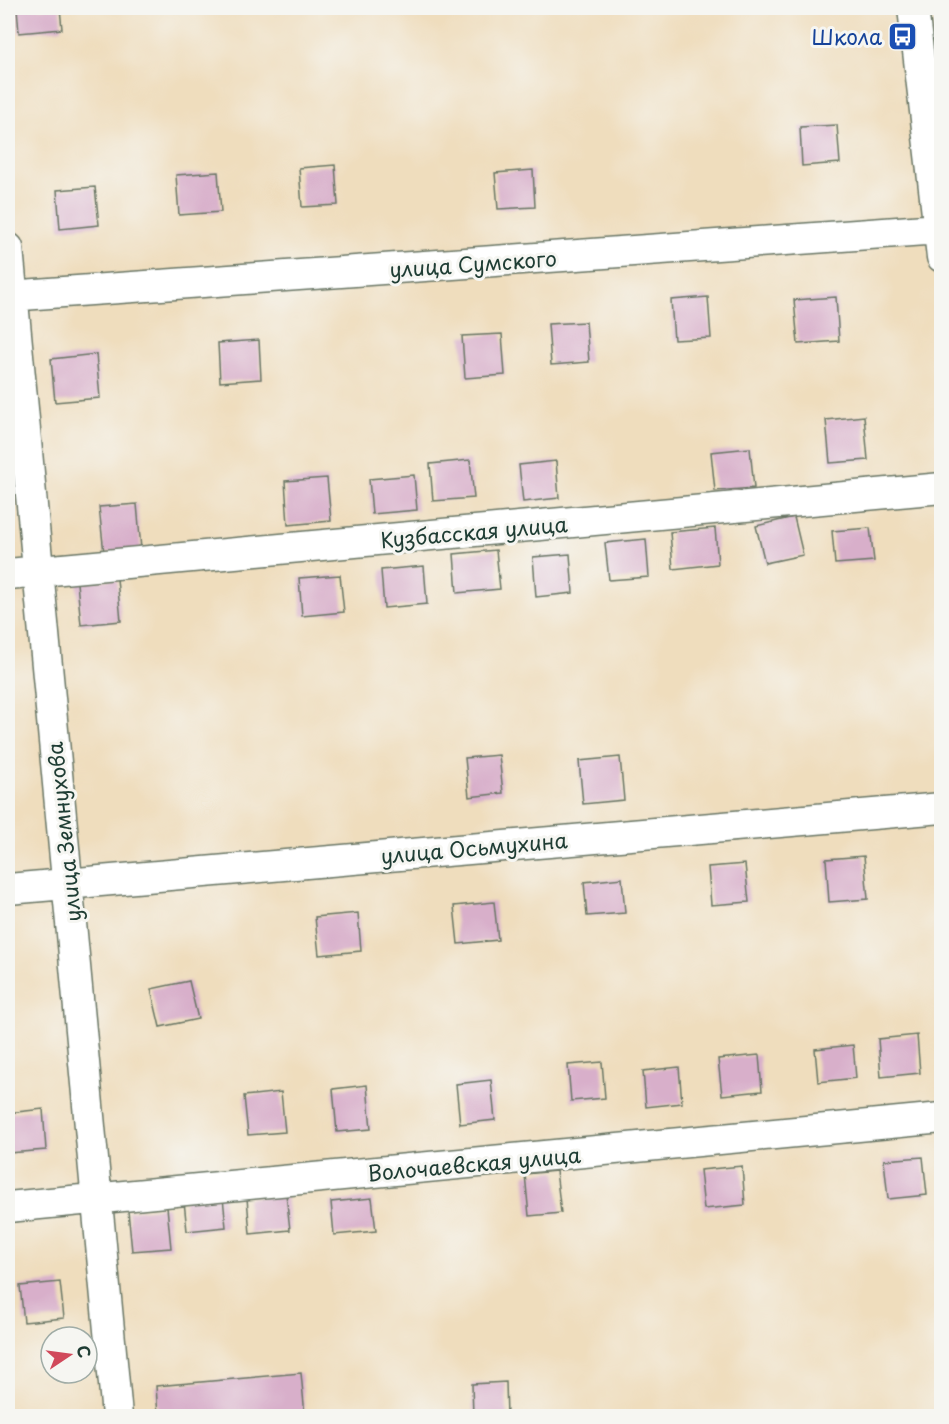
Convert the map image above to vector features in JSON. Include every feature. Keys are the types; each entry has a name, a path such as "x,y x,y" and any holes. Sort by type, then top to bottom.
{"street":[{"path":"913,8 940,243"},
{"name":"улица Сумского","path":"10,296 940,243"},
{"name":"улица Земнухова","path":"8,248 10,296 68,883 117,1416"},
{"name":"Кузбасская улица","path":"8,574 942,488"},
{"name":"улица Осьмухина","path":"8,889 942,808"},
{"name":"Волочаевская улица","path":"8,1208 942,1118"}],"building":[{"path":"17,8 60,8 62,29 19,33"},
{"path":"837,125 840,163 802,166 800,127"},
{"path":"335,165 338,205 302,207 299,168"},
{"path":"533,170 535,207 498,209 495,173"},
{"path":"218,172 221,212 179,215 176,175"},
{"path":"95,187 99,225 60,229 57,190"},
{"path":"708,297 711,338 674,340 671,300"},
{"path":"836,297 839,341 798,344 794,300"},
{"path":"586,322 589,362 551,365 548,324"},
{"path":"502,334 505,375 465,378 462,336"},
{"path":"259,340 261,379 220,382 218,343"},
{"path":"96,354 100,398 55,402 51,359"},
{"path":"864,416 868,460 830,463 826,420"},
{"path":"750,448 754,488 715,491 711,452"},
{"path":"470,460 474,498 433,501 430,464"},
{"path":"556,461 559,498 523,502 519,465"},
{"path":"414,475 417,510 372,514 369,479"},
{"path":"327,478 331,521 288,525 285,481"},
{"path":"137,504 141,549 104,553 99,507"},
{"path":"794,517 803,555 765,563 756,526"},
{"path":"715,528 718,564 673,569 670,532"},
{"path":"870,528 874,561 835,564 832,531"},
{"path":"646,539 649,577 609,580 605,543"},
{"path":"496,550 500,589 457,593 454,554"},
{"path":"570,554 573,593 536,597 533,557"},
{"path":"424,566 427,604 384,608 381,570"},
{"path":"340,575 344,612 302,616 299,578"},
{"path":"117,579 121,621 81,625 77,583"},
{"path":"499,755 503,793 469,797 465,758"},
{"path":"620,757 624,800 583,804 579,761"},
{"path":"864,856 868,899 829,902 826,859"},
{"path":"745,864 749,902 711,905 708,867"},
{"path":"622,878 625,913 587,916 584,882"},
{"path":"494,902 498,940 458,944 454,906"},
{"path":"358,913 361,951 319,955 315,917"},
{"path":"189,981 198,1019 160,1027 151,989"},
{"path":"917,1035 920,1073 881,1077 878,1039"},
{"path":"853,1045 856,1078 818,1082 815,1049"},
{"path":"759,1055 762,1091 722,1095 718,1059"},
{"path":"602,1062 605,1098 571,1101 568,1065"},
{"path":"679,1067 682,1103 646,1107 643,1071"},
{"path":"491,1080 495,1120 460,1124 456,1084"},
{"path":"367,1085 371,1129 337,1132 333,1089"},
{"path":"281,1092 285,1132 248,1135 244,1096"},
{"path":"43,1109 46,1150 9,1153 8,1113"},
{"path":"923,1157 927,1195 888,1199 884,1160"},
{"path":"742,1166 745,1205 704,1209 700,1170"},
{"path":"556,1171 561,1213 529,1216 525,1174"},
{"path":"222,1188 226,1227 187,1231 183,1191"},
{"path":"286,1194 290,1230 250,1234 247,1198"},
{"path":"372,1198 376,1231 334,1235 331,1202"},
{"path":"167,1207 171,1248 132,1251 128,1211"},
{"path":"60,1282 64,1318 24,1322 20,1286"},
{"path":"301,1373 305,1415 158,1416 156,1386"},
{"path":"506,1382 507,1416 473,1416 472,1384"}],"place":[{"name":"Школа","path":"903,36"}]}
